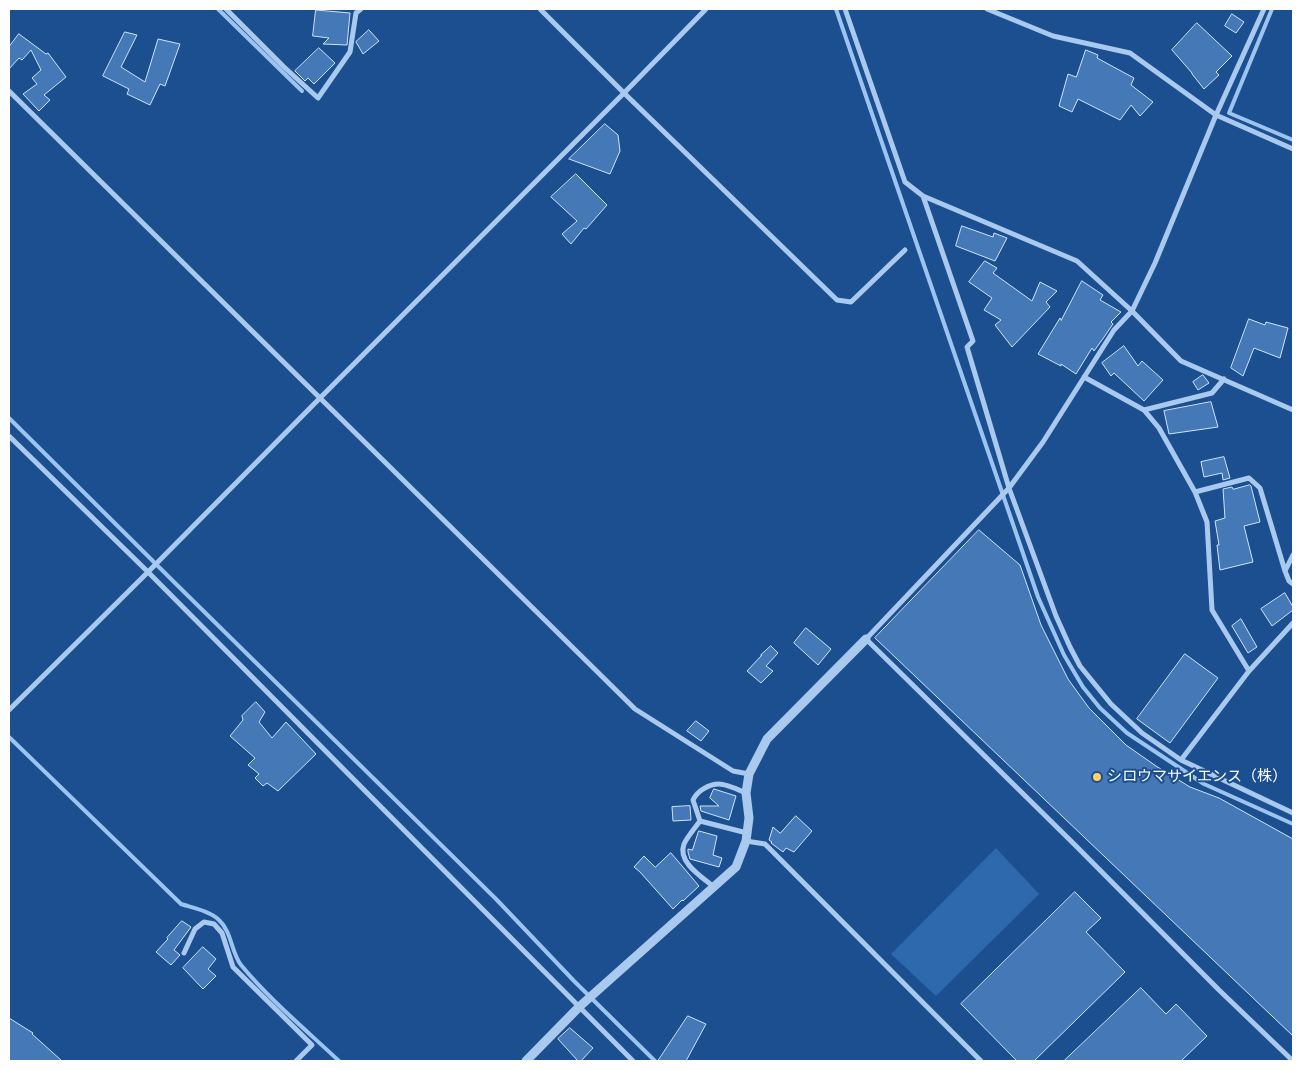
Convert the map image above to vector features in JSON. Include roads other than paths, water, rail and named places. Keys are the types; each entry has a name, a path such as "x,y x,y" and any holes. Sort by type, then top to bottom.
{"street":[{"path":"226,9 318,98 350,52 356,13 360,9"},
{"path":"540,9 837,300 851,302 906,250"},
{"path":"9,710 706,9"},
{"path":"846,9 905,182 923,196 1077,261 1132,311 1181,361 1293,410"},
{"path":"987,9 1053,36 1130,53 1216,115 1293,149"},
{"path":"526,1061 579,1007 736,867 746,837 749,818 746,793 749,774 767,739 866,639 1009,488 1043,442 1114,330 1132,311 1155,263 1216,115 1264,9"},
{"path":"9,91 635,709 733,771 749,774"},
{"path":"923,196 973,341 967,347 1009,488 1056,616 1080,666 1110,704 1142,733 1181,760 1293,813"},
{"path":"1084,377 1144,410 1160,428 1195,492 1208,522 1212,610 1249,671"},
{"path":"1144,410 1212,393 1224,379"},
{"path":"9,436 148,572 633,1061"},
{"path":"1195,492 1249,478 1260,488 1285,571 1289,581 1293,584"},
{"path":"1285,571 1293,555"},
{"path":"1181,760 1249,671 1293,623"},
{"path":"866,639 1074,844 1218,990 1293,1061"},
{"path":"700,821 693,800 696,794 706,787 720,784 746,793"},
{"path":"700,821 684,844 682,852 686,862 714,887"},
{"path":"700,821 765,844 981,1061"},
{"path":"184,953 195,930 204,922 214,924 222,933 233,967 312,1045 296,1061"}],"waterway":[{"path":"218,9 302,91"},
{"path":"836,9 1038,597 1064,655 1083,687 1100,708 1127,733 1204,784 1293,824"},
{"path":"1272,9 1229,113 1293,140"},
{"path":"9,418 496,899 574,981 655,1061"},
{"path":"9,737 181,904 206,912 219,920 227,930 238,960 252,978 276,1003 339,1061"}],"place":[{"name":"シロウマサイエンス（株）","path":"1097,777"}]}
